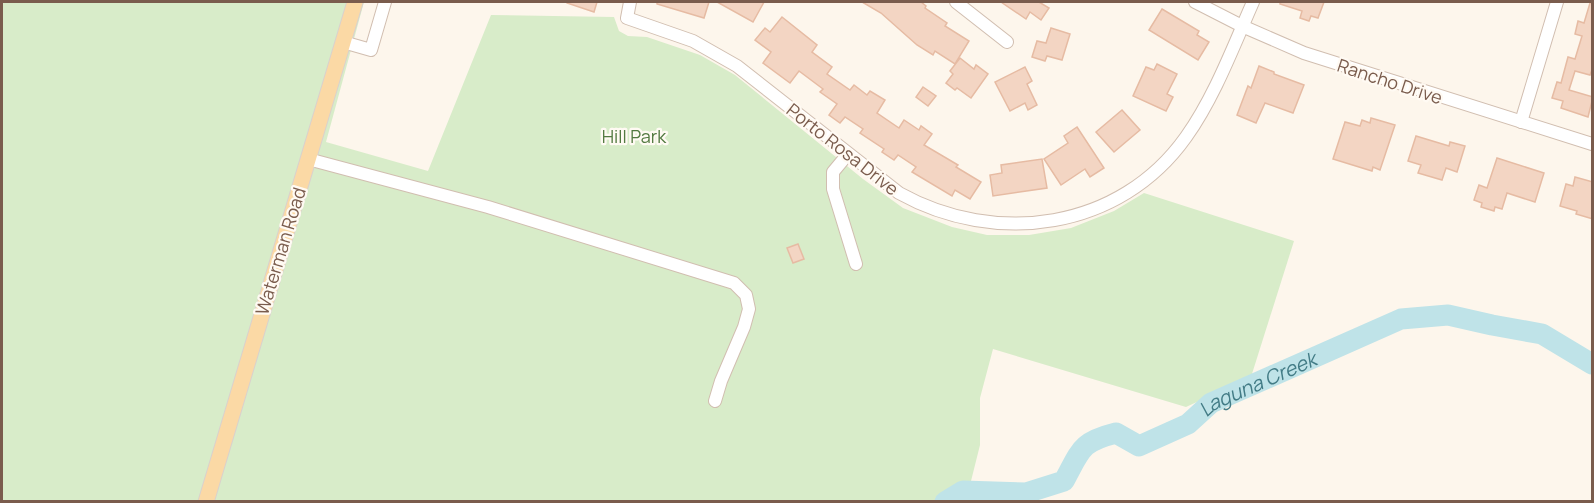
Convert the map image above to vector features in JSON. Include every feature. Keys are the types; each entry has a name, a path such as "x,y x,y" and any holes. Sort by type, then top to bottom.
{"main road":[{"name":"Waterman Road","path":"206,501 355,2"}],"street":[{"path":"343,42 371,51 385,2"},
{"name":"Porto Rosa Drive","path":"630,2 627,18 693,41 737,66 899,193 927,207 955,217 985,223 1015,225 1053,220 1090,210 1117,197 1155,171 1176,150 1202,112 1253,2"},
{"path":"956,2 1007,42"},
{"name":"Rancho Drive","path":"1195,2 1242,26 1304,53 1593,144"},
{"path":"1521,122 1557,2"},
{"path":"848,154 833,172 833,189 856,264"},
{"path":"308,159 488,207 734,283 746,295 749,309 715,401"}],"green space":[{"name":"Hill Park","path":"2,2 364,2 326,142 428,171 491,15 614,17 619,31 628,36 647,37 700,55 735,75 863,179 903,208 952,227 987,235 1029,235 1071,228 1114,211 1144,193 1294,241 1251,377 1186,407 993,349 980,398 980,445 966,501 2,501"}],"building":[{"path":"567,2 597,2 594,12"},
{"path":"657,2 709,2 704,18 657,4"},
{"path":"717,2 764,2 753,22"},
{"path":"862,2 921,2 926,6 925,8 947,23 945,26 969,41 955,64 935,51 933,55 917,45 881,13"},
{"path":"1001,2 1039,2 1049,8 1041,20 1030,12 1026,19"},
{"path":"1280,2 1324,2 1318,18 1311,16 1309,21 1300,18 1302,11 1280,4"},
{"path":"1590,3 1593,3 1593,67 1590,75 1575,71 1569,90 1593,97 1588,117 1561,108 1563,101 1552,98 1557,82 1561,83 1568,57 1575,59 1582,36 1575,34 1578,21 1584,23"},
{"path":"1162,9 1199,31 1197,35 1209,42 1198,60 1149,30"},
{"path":"782,17 817,45 812,52 832,67 827,74 850,90 854,85 867,95 870,91 885,100 877,113 899,128 904,120 919,130 921,126 932,134 924,145 981,182 970,199 955,190 952,196 912,172 916,167 898,155 894,160 882,152 884,149 860,133 863,129 845,117 840,123 829,115 837,104 820,92 823,89 799,71 790,83 763,63 771,52 755,40 765,28 770,32"},
{"path":"1051,28 1070,34 1062,60 1047,56 1045,61 1032,57 1037,41 1046,43"},
{"path":"960,58 974,69 976,65 988,74 971,98 946,83 953,74 950,71"},
{"path":"1157,64 1177,74 1167,94 1173,97 1166,111 1133,96 1146,67 1154,70"},
{"path":"1259,66 1304,85 1293,113 1265,103 1256,123 1237,115 1248,86 1251,88"},
{"path":"1025,67 1032,81 1027,84 1037,105 1028,110 1025,103 1010,111 995,82"},
{"path":"923,87 936,96 928,106 916,97"},
{"path":"1122,110 1140,130 1114,152 1096,132"},
{"path":"1371,118 1395,125 1380,170 1373,167 1372,171 1333,159 1345,122 1360,126 1362,120 1370,123"},
{"path":"1077,127 1104,168 1090,177 1085,169 1061,185 1044,159 1068,143 1064,136"},
{"path":"1416,136 1449,146 1450,142 1465,146 1457,172 1446,168 1442,180 1418,173 1421,165 1408,161"},
{"path":"1497,158 1544,173 1535,202 1507,193 1502,209 1495,207 1494,211 1481,207 1482,203 1474,200 1479,185 1487,188"},
{"path":"1042,159 1047,188 993,196 990,175 1002,173 1001,165"},
{"path":"1575,177 1593,182 1593,219 1560,206 1566,184 1573,186"},
{"path":"798,244 804,259 793,263 787,248"}],"waterway":[{"name":"Laguna Creek","path":"945,502 963,491 1026,493 1064,481 1078,455 1095,440 1116,433 1139,446 1188,424 1211,403 1401,319 1448,315 1542,334 1592,364"}]}
